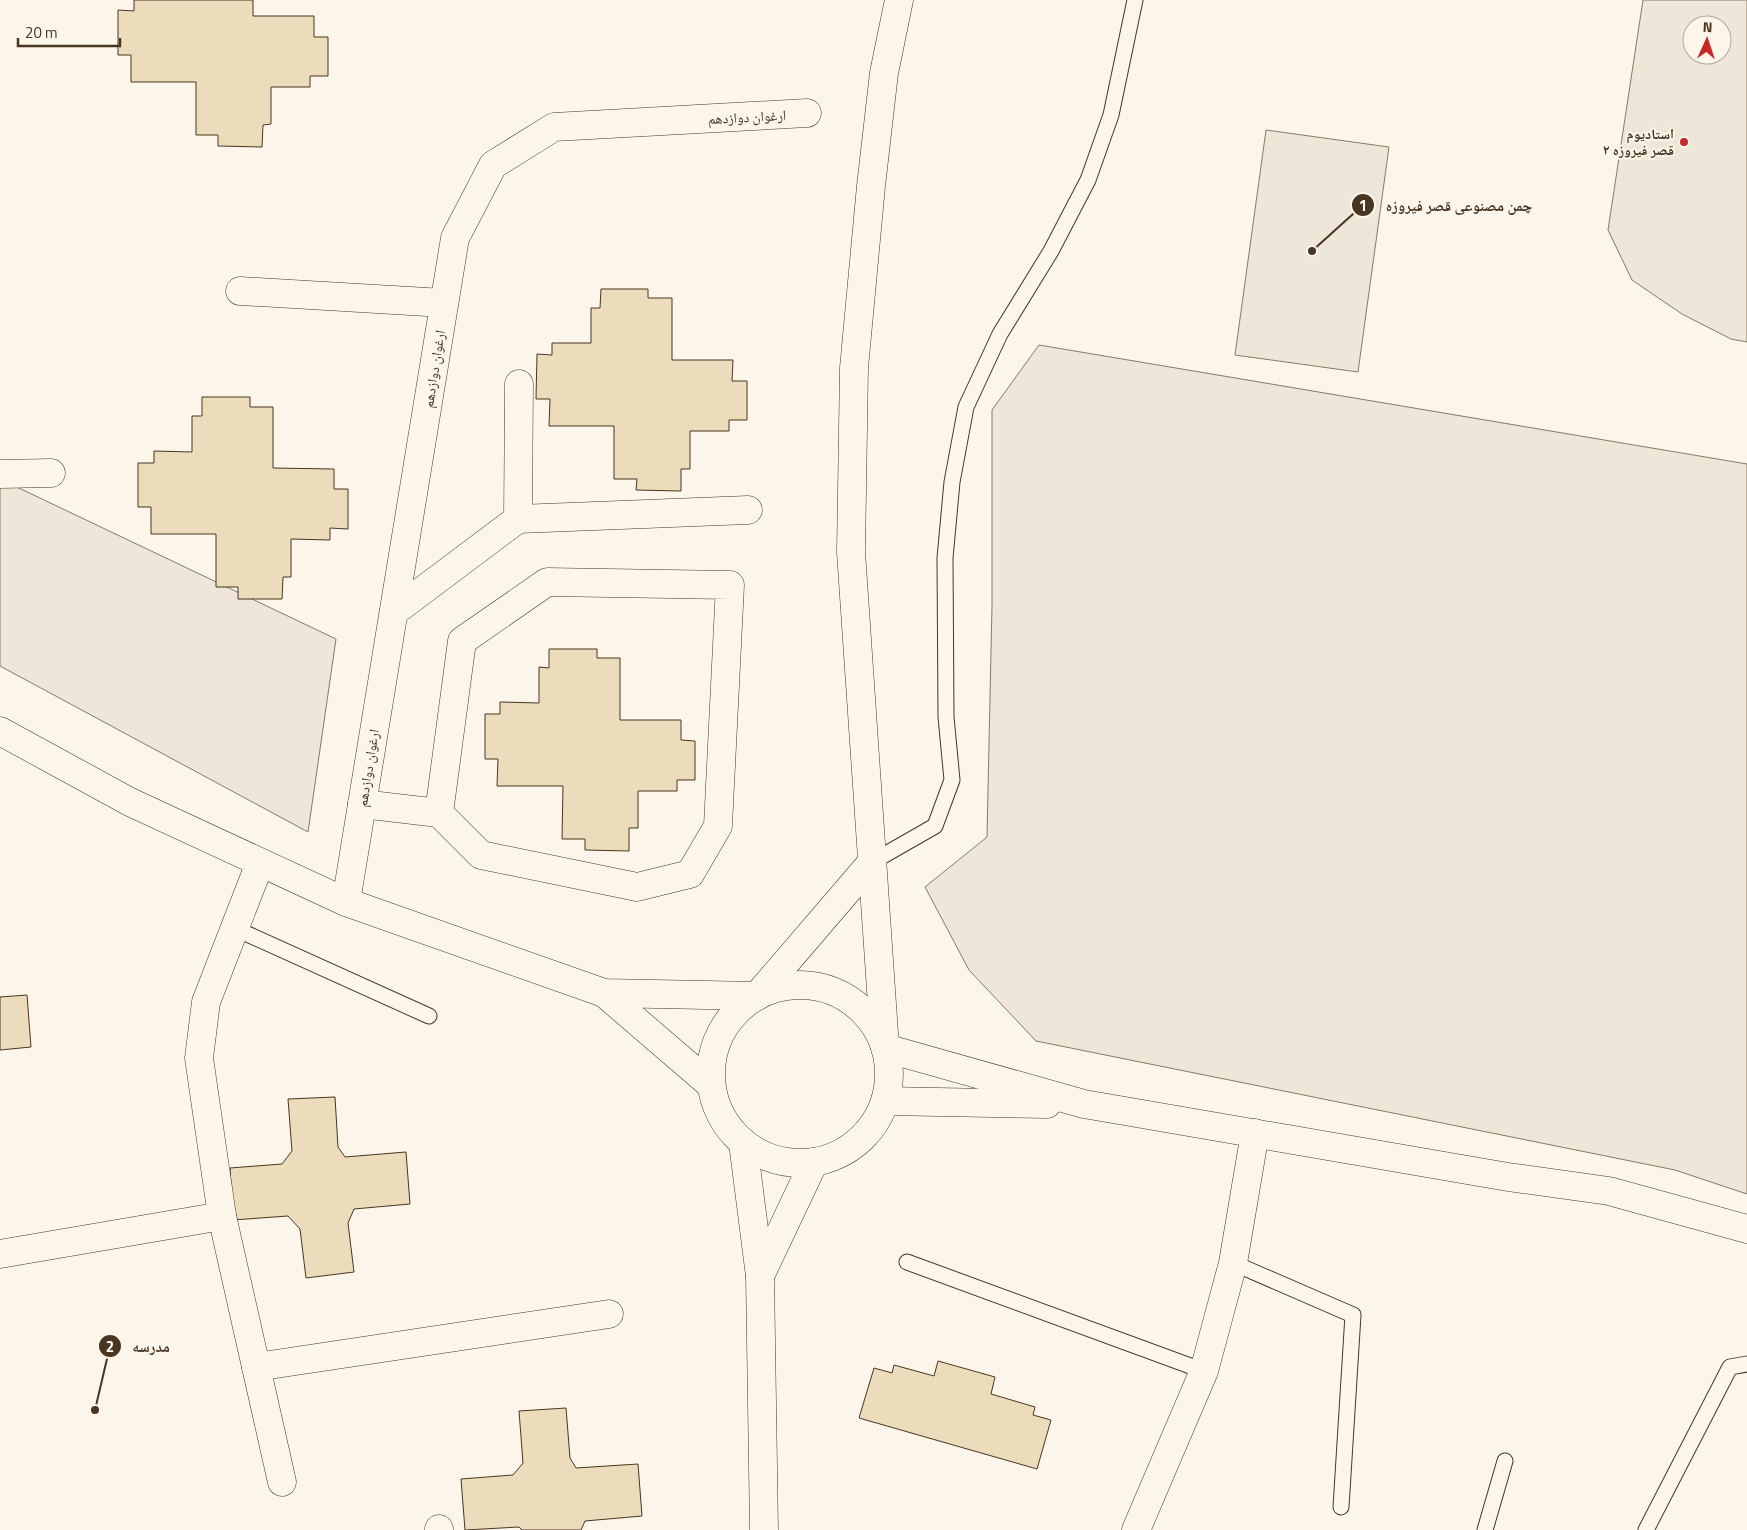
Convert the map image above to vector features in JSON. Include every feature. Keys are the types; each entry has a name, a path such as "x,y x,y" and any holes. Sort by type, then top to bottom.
{"street":[{"path":"872,862 757,996 736,1012 721,1033 712,1058 711,1085 717,1107 724,1120 743,1143 764,1156 789,1163 814,1162 838,1155 859,1142 875,1123 885,1101 890,1074 885,1048 851,552 854,368 884,73 899,0"},
{"name":"ارغوان دوازدهم","path":"346,902 455,238 492,165 554,127 807,113"},
{"path":"240,291 444,303"},
{"path":"518,519 519,384"},
{"path":"0,474 51,473"},
{"path":"394,612 518,519 748,510"},
{"path":"362,804 439,813 482,855 637,887 690,874 718,826 730,585 547,582 462,641 439,813"},
{"path":"0,731 130,802 346,902 604,994 757,996 782,987 809,985 834,992 856,1005 874,1024 885,1048 1084,1104 1508,1176 1609,1191 1747,1229"},
{"path":"260,863 206,1002 199,1058 222,1216 282,1482"},
{"path":"604,994 711,1085"},
{"path":"885,1101 1084,1104"},
{"path":"1136,1530 1204,1372 1233,1263 1255,1133"},
{"path":"743,1143 760,1276 764,1530"},
{"path":"760,1276 814,1162"},
{"path":"0,1254 222,1216"},
{"path":"256,1367 609,1314"}],"lane":[{"path":"872,862 935,826 952,780 946,717 944,558 952,482 966,406 1000,334 1051,251 1088,180 1111,115 1135,0"},
{"path":"234,928 429,1016"},
{"path":"907,1262 1204,1372"},
{"path":"1233,1263 1353,1315 1341,1507"},
{"path":"1646,1530 1730,1367 1747,1364"},
{"path":"1485,1530 1505,1461"}],"shaded area":[{"name":"استادیوم قصر فیروزه ۲","path":"1643,0 1747,0 1747,342 1731,339 1682,314 1632,280 1608,230"},
{"path":"1266,130 1389,147 1358,372 1235,355"},
{"path":"1039,345 1747,464 1747,1194 1675,1170 1036,1041 969,970 925,887 987,837 992,606 992,410"},
{"path":"0,479 336,639 308,832 0,666"}],"building":[{"path":"134,0 253,0 253,16 314,16 314,37 328,37 328,76 310,76 310,87 271,87 271,124 263,125 262,147 218,146 218,135 196,135 196,82 131,82 131,55 118,55 118,10 134,11"},
{"path":"601,289 648,289 648,298 672,298 672,360 733,360 732,381 747,381 747,420 729,420 729,431 690,431 690,469 681,469 681,491 636,490 637,479 614,479 614,426 549,426 550,399 536,399 537,354 552,355 552,343 591,343 591,308 600,308"},
{"path":"202,397 250,397 250,407 273,407 273,468 334,469 334,489 348,489 348,529 330,528 330,540 291,539 291,577 283,577 282,599 238,599 238,587 216,587 216,534 151,534 151,507 138,507 138,463 154,463 154,451 192,452 192,416 202,416"},
{"path":"549,649 597,649 597,658 620,658 620,720 681,720 681,740 695,741 695,780 677,780 677,791 638,791 638,828 629,828 629,851 585,850 585,839 562,839 563,786 497,786 498,759 485,759 485,714 500,714 500,702 539,703 539,667 549,668"},
{"path":"27,995 31,1047 0,1050 0,997"},
{"path":"335,1097 338,1147 345,1157 406,1152 410,1204 354,1209 348,1223 354,1272 306,1278 300,1229 288,1216 233,1220 230,1168 282,1164 292,1151 288,1099"},
{"path":"938,1361 995,1377 991,1394 1035,1407 1033,1415 1051,1420 1037,1469 859,1418 874,1368 892,1373 894,1365 934,1376"},
{"path":"566,1408 570,1458 576,1468 638,1464 642,1516 585,1521 581,1530 522,1530 519,1527 465,1530 461,1479 513,1475 523,1463 519,1411"}],"place":[{"name":"استادیوم قصر فیروزه ۲","path":"1684,142"},
{"name":"چمن مصنوعی قصر فیروزه","path":"1312,251"},
{"name":"مدرسه","path":"95,1410"}]}
